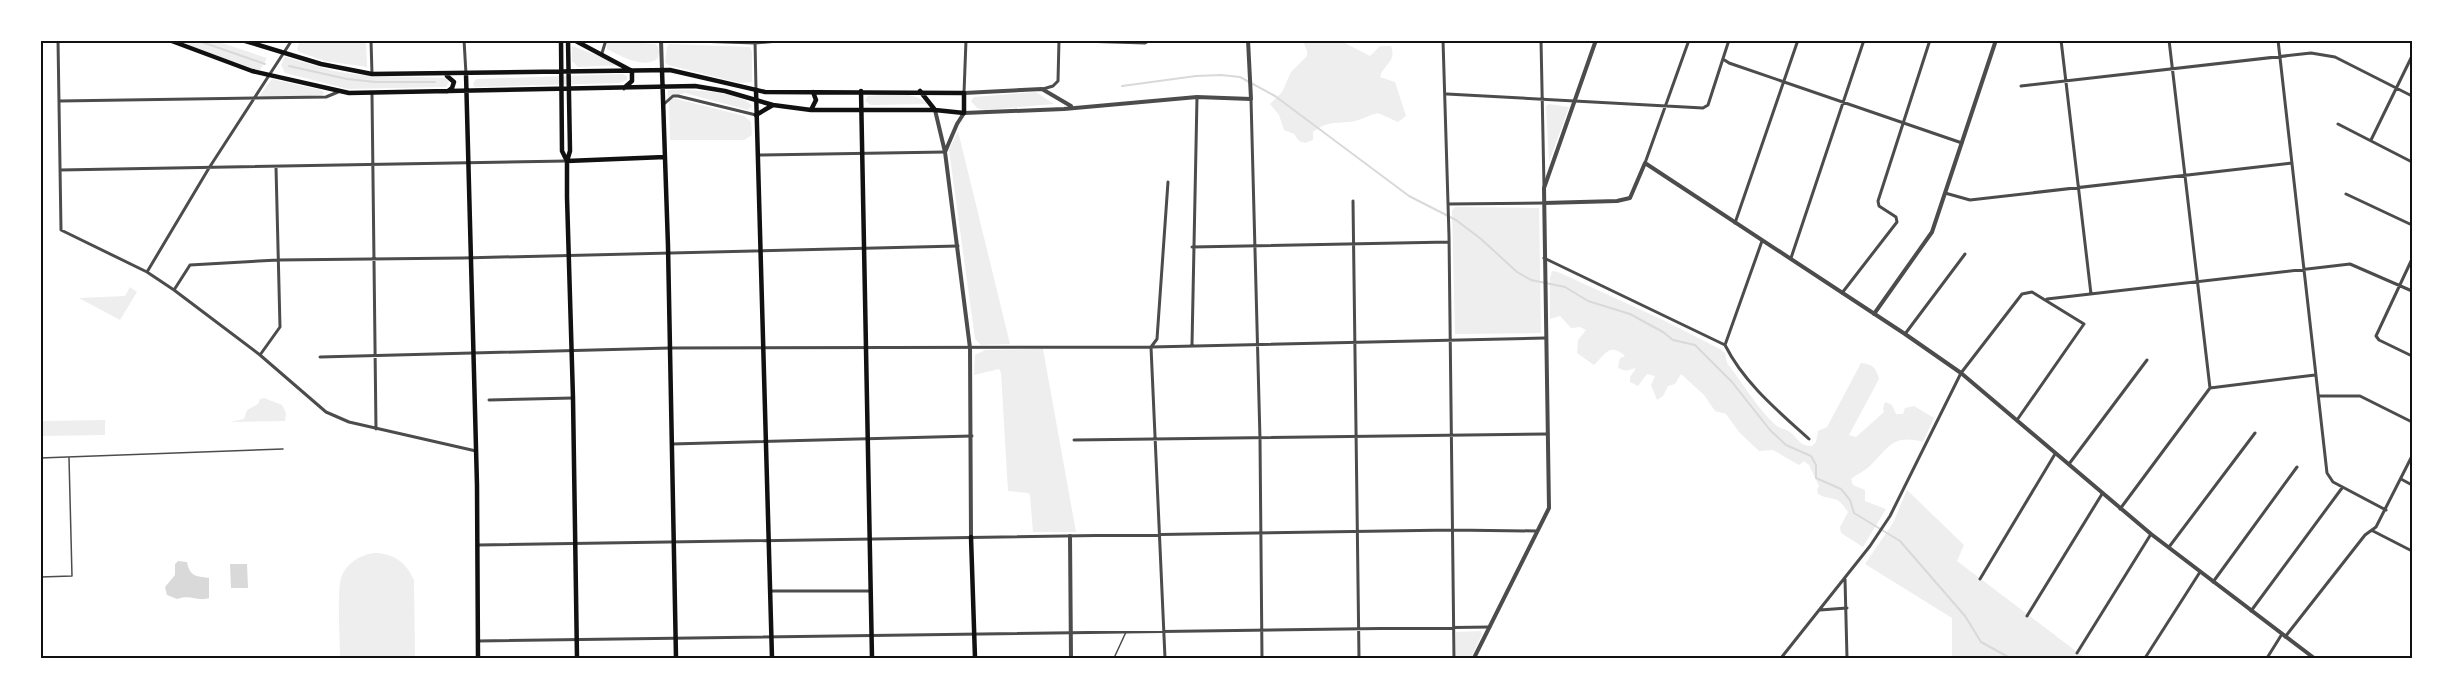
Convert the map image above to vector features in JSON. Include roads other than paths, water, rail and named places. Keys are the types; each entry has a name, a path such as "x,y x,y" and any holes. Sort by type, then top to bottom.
{"main road":[{"path":"169,40 267,75 338,92 372,94 706,87 773,105 811,110 935,110 964,113 964,93 756,90 694,74 662,70 372,74 345,70 242,40"},
{"path":"561,40 562,151 567,161"},
{"path":"568,40 570,151 567,161 577,658"},
{"path":"574,40 632,71"},
{"path":"662,70 676,658"},
{"path":"624,88 632,81 632,71"},
{"path":"444,74 454,82 451,89 445,92"},
{"path":"466,74 478,545 478,658"},
{"path":"756,90 772,658"},
{"path":"861,91 872,658"},
{"path":"920,91 935,110"},
{"path":"811,110 816,100 813,92"},
{"path":"756,115 773,105"},
{"path":"567,161 665,157"},
{"path":"971,537 975,658"}],"street":[{"path":"58,40 61,230 147,272 174,290 260,355 326,412 349,422 476,451"},
{"path":"147,272 267,75 274,69 292,40"},
{"path":"371,40 372,74"},
{"path":"464,40 466,74"},
{"path":"602,53 606,40"},
{"path":"661,40 662,70"},
{"path":"666,40 755,42 789,40"},
{"path":"966,40 964,93 1042,89 1053,86 1058,81 1059,41"},
{"path":"1048,40 1149,42"},
{"path":"1248,40 1256,245 1262,533 1262,658"},
{"path":"1443,40 1447,94 1454,658"},
{"path":"1474,658 1549,508 1541,40"},
{"path":"1544,188 1596,40"},
{"path":"1448,206 1625,200 1634,194 1689,40"},
{"path":"1447,94 1666,107 1706,107 1729,40"},
{"path":"1735,223 1798,40"},
{"path":"1791,258 1864,40"},
{"path":"1842,293 1897,222 1896,218 1879,206 1878,201 1930,40"},
{"path":"1874,314 1928,239 1996,40"},
{"path":"2061,40 2091,294"},
{"path":"2120,509 2210,388 2169,40"},
{"path":"2278,40 2327,473 2329,479 2343,488 2386,510"},
{"path":"755,42 756,90"},
{"path":"2021,86 2311,53 2335,57 2412,96"},
{"path":"2370,140 2412,56"},
{"path":"1723,58 1729,63 1783,83 1962,143"},
{"path":"1042,89 1071,107"},
{"path":"60,101 326,97 338,92"},
{"path":"372,94 376,429"},
{"path":"663,105 673,96 678,96 756,115"},
{"path":"945,152 964,113 1064,109 1197,97 1251,97"},
{"path":"1192,345 1192,247 1197,97"},
{"path":"935,110 945,152 970,348 971,537"},
{"path":"2338,124 2412,162"},
{"path":"758,155 945,152"},
{"path":"60,170 567,161"},
{"path":"1645,163 1905,334 1961,374 2151,534 2314,658"},
{"path":"1945,193 1970,200 2292,163"},
{"path":"260,355 280,327 276,167"},
{"path":"1165,658 1151,347 1157,339 1168,182"},
{"path":"2346,194 2412,225"},
{"path":"1353,201 1359,658"},
{"path":"1725,345 1762,241"},
{"path":"1192,247 1449,242"},
{"path":"174,290 190,265 278,260 470,258 958,246"},
{"path":"1905,334 1965,254"},
{"path":"1544,258 1725,345 1735,364 1767,400 1809,439"},
{"path":"2412,259 2376,336 2379,340 2412,356"},
{"path":"2045,300 2197,281 2356,265 2412,291"},
{"path":"1781,658 1870,546 1890,516 1961,374 2022,294 2032,292 2084,324 2017,420"},
{"path":"320,357 670,348 1151,347 1545,338"},
{"path":"2068,466 2147,360"},
{"path":"2210,388 2315,375"},
{"path":"2318,396 2360,396 2412,422"},
{"path":"489,400 573,398"},
{"path":"2169,547 2254,433"},
{"path":"1074,440 1547,434"},
{"path":"672,444 972,436"},
{"path":"1980,579 2055,454"},
{"path":"2266,658 2365,535 2373,531 2386,510 2412,456"},
{"path":"2213,582 2297,467"},
{"path":"2402,479 2412,485"},
{"path":"2252,611 2343,488"},
{"path":"2027,616 2102,494"},
{"path":"478,545 1452,530 1536,531"},
{"path":"2373,531 2412,551"},
{"path":"2077,652 2151,534"},
{"path":"1070,536 1071,658"},
{"path":"2145,658 2200,572"},
{"path":"1845,577 1847,658"},
{"path":"770,591 871,591"},
{"path":"1820,610 1847,608"},
{"path":"478,641 1490,627"}],"lane":[{"path":"40,458 283,449"},
{"path":"40,576 72,576 69,457"},
{"path":"1114,658 1126,632"}],"waterway":[{"path":"196,40 265,64"},
{"path":"289,66 347,79 376,82 435,82"},
{"path":"1122,86 1196,76 1240,77 1275,96 1409,196 1456,220 1517,272 1531,280 1565,287 1588,301 1630,314 1673,340 1695,345 1732,382 1770,430 1786,445 1811,456 1816,465 1816,478 1841,489 1850,500 1854,513 1900,541 1965,616 1981,642 2010,658"}]}
